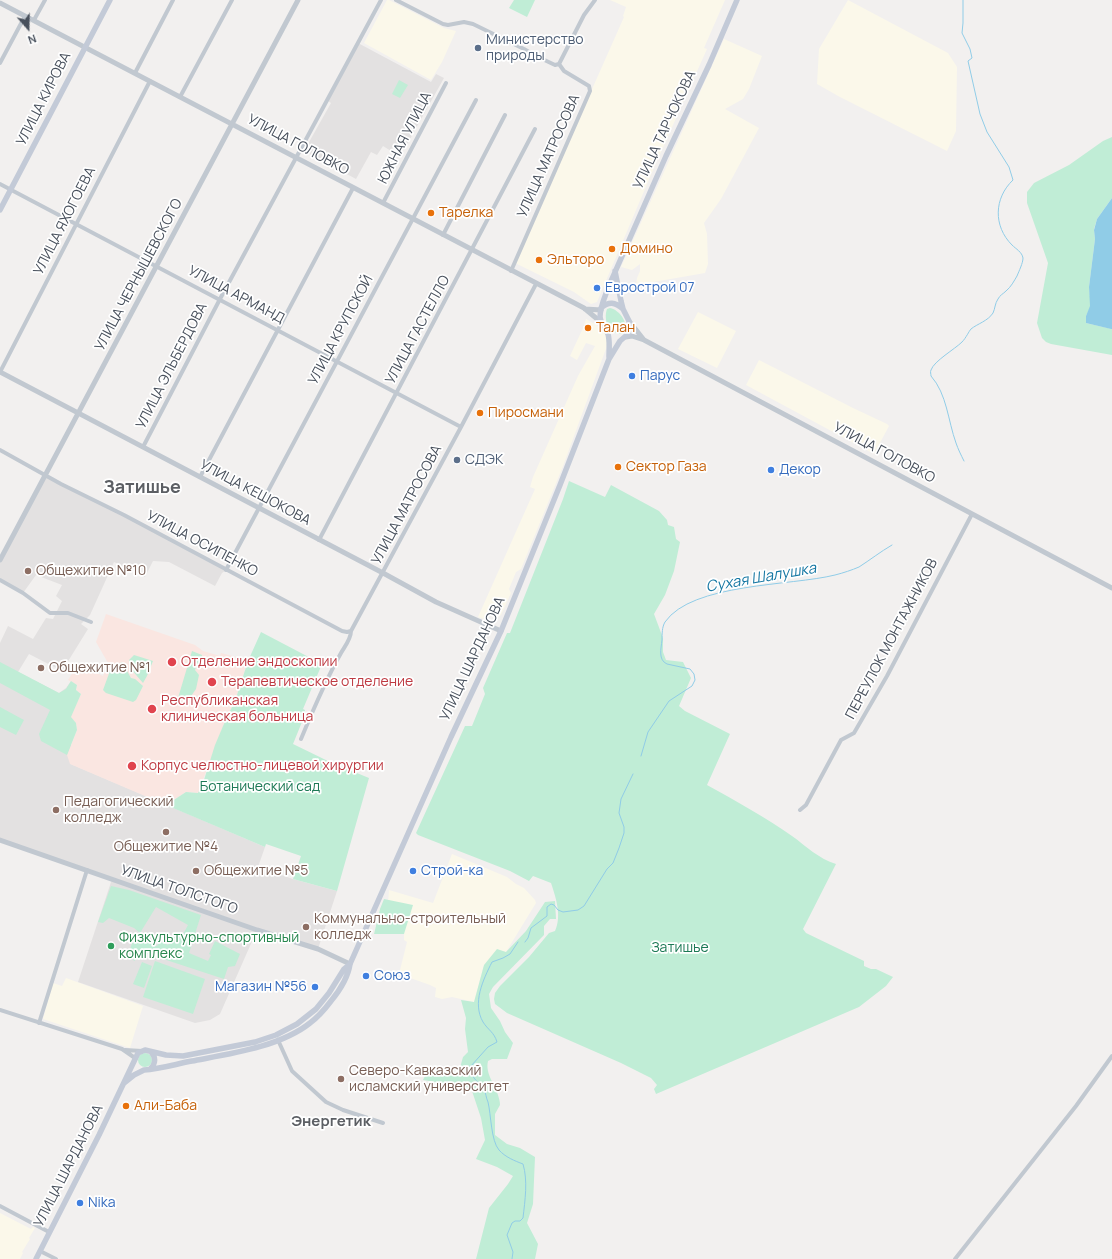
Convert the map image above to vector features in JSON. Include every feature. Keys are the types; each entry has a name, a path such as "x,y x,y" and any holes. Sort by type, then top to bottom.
{"main road":[{"name":"УЛИЦА КИРОВА","path":"0,210 110,0"},
{"name":"УЛИЦА ТАРЧОКОВА","path":"601,309 615,271 737,0"},
{"path":"608,359 630,331 629,321 623,309 615,271"},
{"path":"608,359 609,340 602,324 601,309 605,305 611,303 618,305 623,309"},
{"path":"607,334 615,338 624,338"},
{"name":"УЛИЦА ШАРДАНОВА","path":"147,1069 226,1055 257,1048 278,1040 305,1026 335,997 349,972 350,964 451,737 501,631 563,478 608,359"},
{"name":"УЛИЦА ШАРДАНОВА","path":"151,1052 183,1056 255,1042 276,1035 297,1024 316,1009 329,993 344,969 350,964"},
{"path":"124,1083 134,1075 147,1069 154,1065 154,1056 151,1052 143,1050 138,1053 135,1059 139,1068 147,1069"},
{"name":"УЛИЦА ШАРДАНОВА","path":"36,1259 99,1135 135,1059"}],"street":[{"path":"34,20 45,0"},
{"path":"135,73 174,0"},
{"path":"180,97 232,0"},
{"name":"УЛИЦА ЧЕРНЫШЕВСКОГО","path":"0,560 298,0"},
{"name":"УЛИЦА ЭЛЬБЕРДОВА","path":"143,447 220,299 381,0"},
{"path":"396,0 443,24 448,25 464,22 473,24 524,48 536,56 555,65 559,64 584,15 595,0"},
{"name":"УЛИЦА ГОЛОВКО","path":"0,3 584,308"},
{"path":"0,64 25,16"},
{"name":"УЛИЦА МАТРОСОВА","path":"511,271 590,91 589,86 564,71 559,64"},
{"name":"УЛИЦА ЯХОГОЕВА","path":"0,372 150,81"},
{"name":"ЮЖНАЯ УЛИЦА","path":"383,204 446,83"},
{"name":"УЛИЦА КРУПСКОЙ","path":"226,570 476,100"},
{"path":"443,235 506,115"},
{"name":"УЛИЦА ГАСТЕЛЛО","path":"319,540 535,129"},
{"name":"УЛИЦА АРМАНД","path":"0,184 461,427"},
{"path":"200,477 354,188"},
{"name":"УЛИЦА МАТРОСОВА","path":"300,739 332,668 350,638 351,631 536,284"},
{"path":"584,308 601,309"},
{"path":"584,308 602,324"},
{"path":"629,321 644,340"},
{"path":"624,338 632,336 644,340"},
{"name":"УЛИЦА ГОЛОВКО","path":"644,340 1112,588"},
{"name":"УЛИЦА КЕШОКОВА","path":"0,372 319,540 383,572 436,602 501,631"},
{"name":"УЛИЦА ОСИПЕНКО","path":"0,450 342,631 351,631"},
{"name":"ПЕРЕУЛОК МОНТАЖНИКОВ","path":"800,810 806,805 841,740 854,733 887,676 972,514"},
{"path":"0,580 23,593 50,613 68,613 91,622"},
{"name":"УЛИЦА ТОЛСТОГО","path":"0,840 256,930 318,949 350,964"},
{"path":"39,1023 87,870"},
{"path":"0,1010 122,1049 143,1050"},
{"path":"278,1040 292,1071 326,1102 343,1110 383,1123"},
{"path":"122,1049 135,1059"},
{"path":"955,1259 1076,1106 1112,1056"},
{"path":"0,1206 49,1232"},
{"path":"40,1251 56,1259"}],"shaded area":[{"path":"387,0 444,28 456,31 442,62 431,80 364,43"},
{"path":"610,0 725,0 704,48 707,49 656,163 597,302 591,304 574,292 515,263 624,17 626,7"},
{"path":"848,0 948,53 957,67 956,131 947,151 817,84 819,49"},
{"path":"724,39 762,56 749,89 743,99 725,109 759,128 721,199 704,223 707,234 708,264 705,273 636,285 640,271 640,264 632,270 621,267"},
{"path":"358,43 431,82 436,74 444,78 405,148 395,143 391,151 383,146 377,155 371,152 356,179 304,151 331,103 327,100"},
{"path":"698,312 736,331 717,368 678,349"},
{"path":"586,319 603,329 607,337 607,346 563,466 521,569 516,572 509,589 511,593 501,615 498,617 490,614 487,620 478,617 535,489 530,487 533,477 578,376 595,346 586,343 577,360 570,356"},
{"path":"759,360 887,424 889,426 874,454 746,385"},
{"path":"45,475 226,570 222,573 215,586 169,562 153,561 145,577 114,562 90,615 81,624 88,629 62,671 29,654 18,672 59,693 66,688 71,681 71,764 265,847 258,867 293,879 337,891 318,949 257,930 220,1014 210,1020 195,1023 78,982 112,879 0,840 0,643 8,626 33,639 46,618 53,619 62,601 56,596 62,585 36,575 23,593 0,580 0,560"},
{"name":"Республиканская клиническая больница","path":"106,614 195,645 203,651 220,656 221,653 248,660 235,701 226,719 198,793 186,792 166,805 70,764 67,755 77,730 76,723 70,717 81,694 76,690 77,685 68,680 78,664 103,676 108,663 96,642"},
{"path":"452,854 507,877 524,888 536,903 506,952 484,965 474,1002 452,997 442,999 435,997 436,988 399,974 407,942 404,940 404,934 374,934 380,909 388,904 389,890 433,903"},
{"path":"66,978 143,1006 130,1048 43,1019 53,983 62,986"},
{"path":"0,1213 31,1229 33,1227 35,1228 22,1252 23,1253 20,1259 0,1259"}],"green space":[{"path":"514,0 535,0 527,17 509,8"},
{"path":"399,80 408,85 400,98 392,94"},
{"path":"1112,137 1112,198 1097,219 1094,229 1095,239 1089,287 1091,306 1086,316 1086,323 1112,329 1112,355 1051,344 1042,338 1037,323 1048,263 1027,203 1027,192 1034,183 1069,165 1103,141"},
{"path":"607,309 614,309 621,315 625,322 622,334 614,332 608,326 606,313"},
{"name":"Затишье","path":"569,481 605,497 611,485 659,511 667,520 668,525 674,527 676,539 680,542 674,571 665,595 654,614 663,638 663,652 666,660 683,662 691,678 679,706 685,711 730,734 707,785 771,822 818,856 836,864 803,929 806,933 864,961 864,966 871,969 876,969 893,977 886,986 859,1007 656,1094 654,1089 657,1085 651,1078 621,1063 507,1013 495,1004 495,993 500,986 529,957 549,933 555,931 558,913 551,883 533,876 529,881 510,871 416,833 465,726 472,726 485,694 483,688 507,633 510,633"},
{"name":"Ботанический сад","path":"261,632 322,664 303,709 305,710 304,717 293,744 330,762 369,778 337,891 293,879 301,856 266,844 265,847 166,805 186,792 198,793 203,783 215,745 235,701 248,661"},
{"path":"192,651 202,655 203,663 197,665 195,670 199,675 196,689 189,699 178,698"},
{"path":"134,655 153,661 143,683 130,668 129,660"},
{"path":"0,662 59,693 66,689 71,681 77,685 76,690 81,694 71,717 76,723 77,730 67,755 41,741 39,734 50,710 0,683"},
{"path":"122,662 131,678 135,679 143,686 136,700 133,702 106,693 103,690 111,668 115,673 118,672 116,666"},
{"path":"0,707 24,720 16,735 0,727"},
{"path":"111,886 129,890 201,915 189,953 208,961 211,955 209,954 215,941 240,954 235,966 228,967 224,979 148,954 141,955 134,961 129,952 134,938 139,937 157,946 160,941 168,945 175,933 182,936 188,925 156,907 140,933 134,928 109,918 103,923 98,922"},
{"path":"384,899 413,905 404,934 374,934"},
{"path":"555,901 556,919 550,919 544,926 544,935 493,987 489,994 491,1008 513,1043 507,1059 492,1059 488,1061 487,1066 489,1075 497,1091 500,1104 495,1114 495,1135 507,1144 520,1148 535,1157 533,1204 527,1223 538,1244 535,1259 476,1259 489,1208 513,1176 497,1167 476,1159 485,1140 481,1118 471,1088 423,1080 425,1076 458,1075 463,1057 468,1052 465,1029 466,1018 461,1000 474,1002 484,965 497,949 506,952 526,931 545,902"},
{"path":"155,961 205,979 193,1014 143,997"},
{"path":"142,962 152,966 144,988 133,984"},
{"path":"145,1053 150,1055 152,1060 150,1065 145,1067 140,1065 138,1060 140,1055"}],"water":[{"path":"1112,198 1111,329 1086,323 1086,316 1090,306 1089,287 1095,239 1094,230 1097,219"}],"waterway":[{"name":"Сухая Шалушка","path":"963,0 962,33 970,49 972,58 968,61 980,114 987,132 1009,167 1013,180 1002,195 999,203 999,221 1001,229 1006,237 1020,252 1023,258 1022,265 1017,276 1009,288 996,302 991,316 971,329 965,339 940,359 933,366 931,371 931,376 941,391 944,399 953,435 964,461"},
{"name":"Сухая Шалушка","path":"641,756 648,732 669,701 692,686 695,680 694,674 690,669 667,664 661,657 664,624 678,609 697,600 719,593 835,575 859,567 892,545"},
{"name":"Сухая Шалушка","path":"525,942 531,928 547,916 547,907 551,904 563,912 578,910 584,906 607,869 613,863 624,833 624,827 619,813 621,799 633,774"},
{"name":"Сухая Шалушка","path":"512,1259 513,1252 507,1235 512,1223 515,1221 520,1221 523,1218 526,1191 525,1170 523,1164 504,1155 496,1146 488,1102 482,1086 474,1078 471,1066 488,1047 497,1042 483,1022 478,1007 480,992 485,976 492,962 510,954 518,942"}],"place":[{"name":"Министерство природы","path":"478,48"},
{"name":"Тарелка","path":"431,213"},
{"name":"Домино","path":"612,249"},
{"name":"Эльторо","path":"539,260"},
{"name":"Еврострой 07","path":"597,288"},
{"name":"Талан","path":"588,328"},
{"name":"Парус","path":"632,376"},
{"name":"Пиросмани","path":"480,413"},
{"name":"СДЭК","path":"457,460"},
{"name":"Сектор Газа","path":"618,467"},
{"name":"Декор","path":"771,470"},
{"name":"Общежитие №10","path":"28,571"},
{"name":"Отделение эндоскопии","path":"172,662"},
{"name":"Общежитие №1","path":"41,668"},
{"name":"Терапевтическое отделение","path":"212,682"},
{"name":"Республиканская клиническая больница","path":"152,709"},
{"name":"Корпус челюстно-лицевой хирургии","path":"132,766"},
{"name":"Педагогический колледж","path":"56,810"},
{"name":"Общежитие №4","path":"166,832"},
{"name":"Общежитие №5","path":"196,871"},
{"name":"Строй-ка","path":"413,871"},
{"name":"Коммунально-строительный колледж","path":"306,927"},
{"name":"Физкультурно-спортивный комплекс","path":"111,946"},
{"name":"Союз","path":"366,976"},
{"name":"Магазин №56","path":"315,987"},
{"name":"Северо-Кавказский исламский университет","path":"341,1079"},
{"name":"Али-Баба","path":"126,1106"},
{"name":"Nika","path":"80,1203"}],"district":[{"name":"Затишье","path":"142,488"},
{"name":"Энергетик","path":"331,1122"}]}
